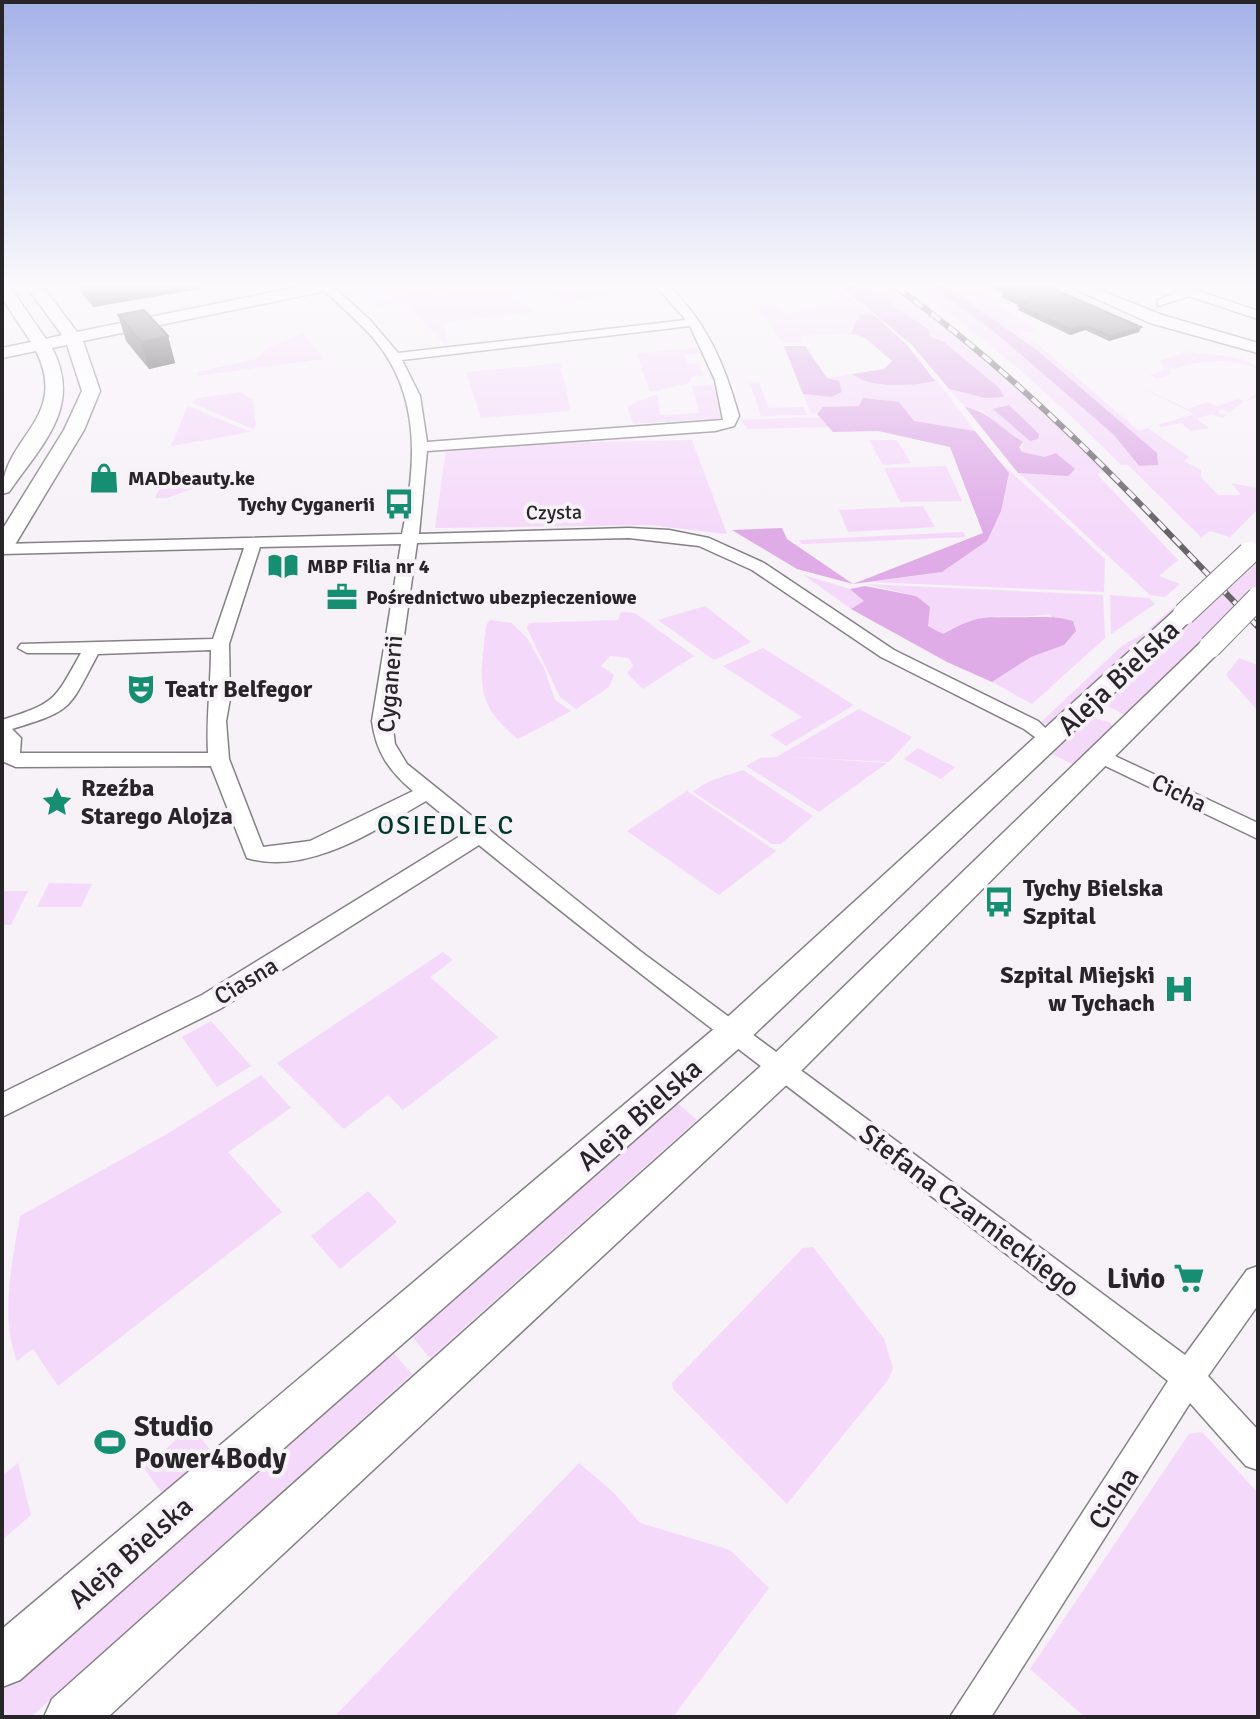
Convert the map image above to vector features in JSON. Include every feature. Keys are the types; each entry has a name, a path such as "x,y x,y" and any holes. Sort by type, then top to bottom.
{"main road":[{"path":"2,488 55,402 55,379 50,367"},
{"path":"2,548 9,523 89,400 85,367"},
{"name":"Aleja Bielska","path":"2,1662 733,1033 1254,548"},
{"name":"Aleja Bielska","path":"70,1717 783,1067 1258,598"},
{"path":"1082,711 1112,714 1121,721 1124,731"},
{"path":"1040,750 1033,774 1057,786 1072,783"}],"street":[{"name":"Cyganerii","path":"399,367 413,394 420,447 410,538 382,721 385,744 400,769 478,835 733,1033 783,1067"},
{"path":"420,447 725,425 733,418 716,367"},
{"name":"Czysta","path":"2,548 649,532 682,534 716,543 746,557 868,642 1031,725 1040,750"},
{"path":"254,542 220,644 220,699 216,721 219,759 255,853 268,858 285,857 359,829 427,792"},
{"path":"27,648 220,644"},
{"path":"2,726 50,711 62,703 88,653 99,647"},
{"path":"2,732 11,738 10,758 16,760 219,759"},
{"name":"Cicha","path":"1100,755 1258,832"},
{"name":"Ciasna","path":"2,1106 211,1002 478,835"},
{"name":"Stefana Czarnieckiego","path":"783,1067 1188,1377 1258,1454"},
{"name":"Cicha","path":"969,1717 1188,1377 1258,1280"}],"shaded area":[{"path":"219,367 263,367 197,376 197,372"},
{"path":"561,367 571,411 481,418 466,372"},
{"path":"642,367 700,367 703,375 691,377 690,383 650,392"},
{"path":"792,367 820,367 827,378 839,381 842,392 831,397 803,394"},
{"path":"924,367 935,381 881,384 852,374"},
{"path":"931,367 974,367 1000,389 1004,397 985,398 949,389"},
{"path":"968,367 994,367 1105,472 1097,474 1178,560 1159,576 1180,584 1165,597 1150,595 1019,473 1068,476 1045,457 1022,452 1023,442 1000,428 983,411 965,407 949,389 985,398"},
{"path":"1016,367 1035,367 1114,435 1138,466 1158,465 1157,453 1057,367 1065,367 1139,431 1148,428 1189,457 1184,461 1201,470 1201,477 1218,495 1241,495 1231,483 1258,488 1258,509 1230,537 1210,531 1201,537 1128,465 1121,465"},
{"path":"1035,367 1057,367 1157,453 1158,465 1139,466 1114,435"},
{"path":"1163,367 1180,367 1169,370 1173,373 1157,379 1150,375 1164,370"},
{"path":"852,374 881,384 925,382 934,380 934,377 975,431 928,425 859,406 823,407 817,414 811,413 803,394 831,397 841,391 839,381 828,378"},
{"path":"759,382 769,408 804,407 807,415 761,416 750,383"},
{"path":"1130,382 1188,409 1208,402 1217,406 1239,399 1245,401 1258,393 1258,397 1243,402 1230,412 1221,409 1218,413 1226,415 1223,418 1211,414 1197,419 1209,428 1191,431 1181,423 1158,425 1194,414"},
{"path":"713,385 723,418 633,424 627,406 657,394 660,415 699,413 692,386"},
{"path":"239,392 253,399 256,426 253,429 192,403 194,399"},
{"path":"863,398 899,402 914,421 975,431 1009,473 1001,511 987,541 942,572 853,584 983,533 950,447 878,431 833,432 817,414 823,407 859,406"},
{"path":"1009,405 1039,434 1038,439 1030,441 993,409"},
{"path":"188,406 251,432 171,446"},
{"path":"965,407 988,417 1023,442 1019,447 1022,452 1045,457 1056,453 1075,469 1068,476 1018,473"},
{"path":"821,418 828,427 748,429 740,420"},
{"path":"692,440 727,534 649,525 435,528 446,450 541,443"},
{"path":"869,440 897,440 911,463 883,465"},
{"path":"996,458 1105,559 1104,592 871,582 942,572 987,541 1009,473"},
{"path":"946,466 962,501 900,502 884,468"},
{"path":"169,471 184,471 204,485 167,498 155,498"},
{"path":"923,506 935,527 848,532 839,510"},
{"path":"782,528 787,539 853,584 797,569 732,530"},
{"path":"963,532 966,537 802,544 799,540"},
{"path":"1258,556 1258,586 1128,716 1105,705"},
{"path":"804,575 850,589 865,601 851,609"},
{"path":"866,584 1103,595 1105,638 1032,704 992,682 1031,657 1064,645 1050,614 972,620 943,634 928,626 916,596"},
{"path":"865,586 916,596 930,607 928,626 943,634 977,619 994,617 1062,618 1073,621 1076,631 1064,645 1031,657 992,682 947,662 851,609 864,601 850,589"},
{"path":"1110,595 1149,598 1155,604 1111,634"},
{"path":"705,606 751,642 714,660 658,620"},
{"path":"1175,606 1178,608 1051,724 1040,723 1123,645 1144,633"},
{"path":"621,612 635,613 694,656 643,689 627,673 633,666 629,658 610,656 601,666 614,675 609,687 576,709 560,697 527,628 529,623 618,620"},
{"path":"490,620 512,623 527,638 544,668 555,700 571,711 518,739 503,726 486,701 482,660 486,625"},
{"path":"763,648 854,705 786,746 770,735 802,717 723,666"},
{"path":"1239,658 1258,665 1258,711 1226,675"},
{"path":"859,709 912,737 889,762 779,756 887,763 819,812 746,766 760,758 776,757"},
{"path":"1091,717 1111,723 1113,729 1078,767 1052,754"},
{"path":"918,748 955,767 941,779 904,759"},
{"path":"743,770 813,816 781,844 772,844 693,792 711,781"},
{"path":"687,791 776,851 719,895 627,831"},
{"path":"49,883 92,884 81,907 37,907"},
{"path":"2,891 28,891 11,925 2,925"},
{"path":"443,952 453,960 430,977 498,1037 403,1110 388,1095 344,1129 277,1063"},
{"path":"211,1021 251,1066 217,1087 182,1037"},
{"path":"261,1075 291,1108 228,1152 282,1212 58,1386 33,1349 17,1361 8,1309 20,1216 167,1134"},
{"path":"674,1100 697,1120 430,1358 408,1332"},
{"path":"368,1191 397,1222 340,1269 311,1236"},
{"path":"813,1247 884,1339 893,1368 888,1380 787,1504 673,1389 672,1383 803,1248"},
{"path":"388,1347 412,1374 31,1717 2,1717 2,1685"},
{"path":"192,1426 211,1451 162,1493 144,1468"},
{"path":"1202,1432 1258,1493 1258,1717 1085,1717 1030,1669 1189,1434"},
{"path":"18,1463 31,1515 2,1540 2,1476"},
{"path":"579,1463 614,1493 640,1523 730,1550 769,1588 673,1717 334,1717"}],"railway":[{"path":"998,367 1085,448 1258,627"}],"place":[{"name":"MADbeauty.ke","path":"104,478"},
{"name":"Tychy Cyganerii","path":"399,504"},
{"name":"MBP Filia nr 4","path":"283,566"},
{"name":"Pośrednictwo ubezpieczeniowe","path":"342,597"},
{"name":"Teatr Belfegor","path":"141,689"},
{"name":"Rzeźba Starego Alojza","path":"57,802"},
{"name":"Tychy Bielska Szpital","path":"999,902"},
{"name":"Szpital Miejski w Tychach","path":"1179,989"},
{"name":"Livio","path":"1189,1278"},
{"name":"Studio Power4Body","path":"110,1442"}],"district":[{"name":"OSIEDLE C","path":"446,825"}]}
